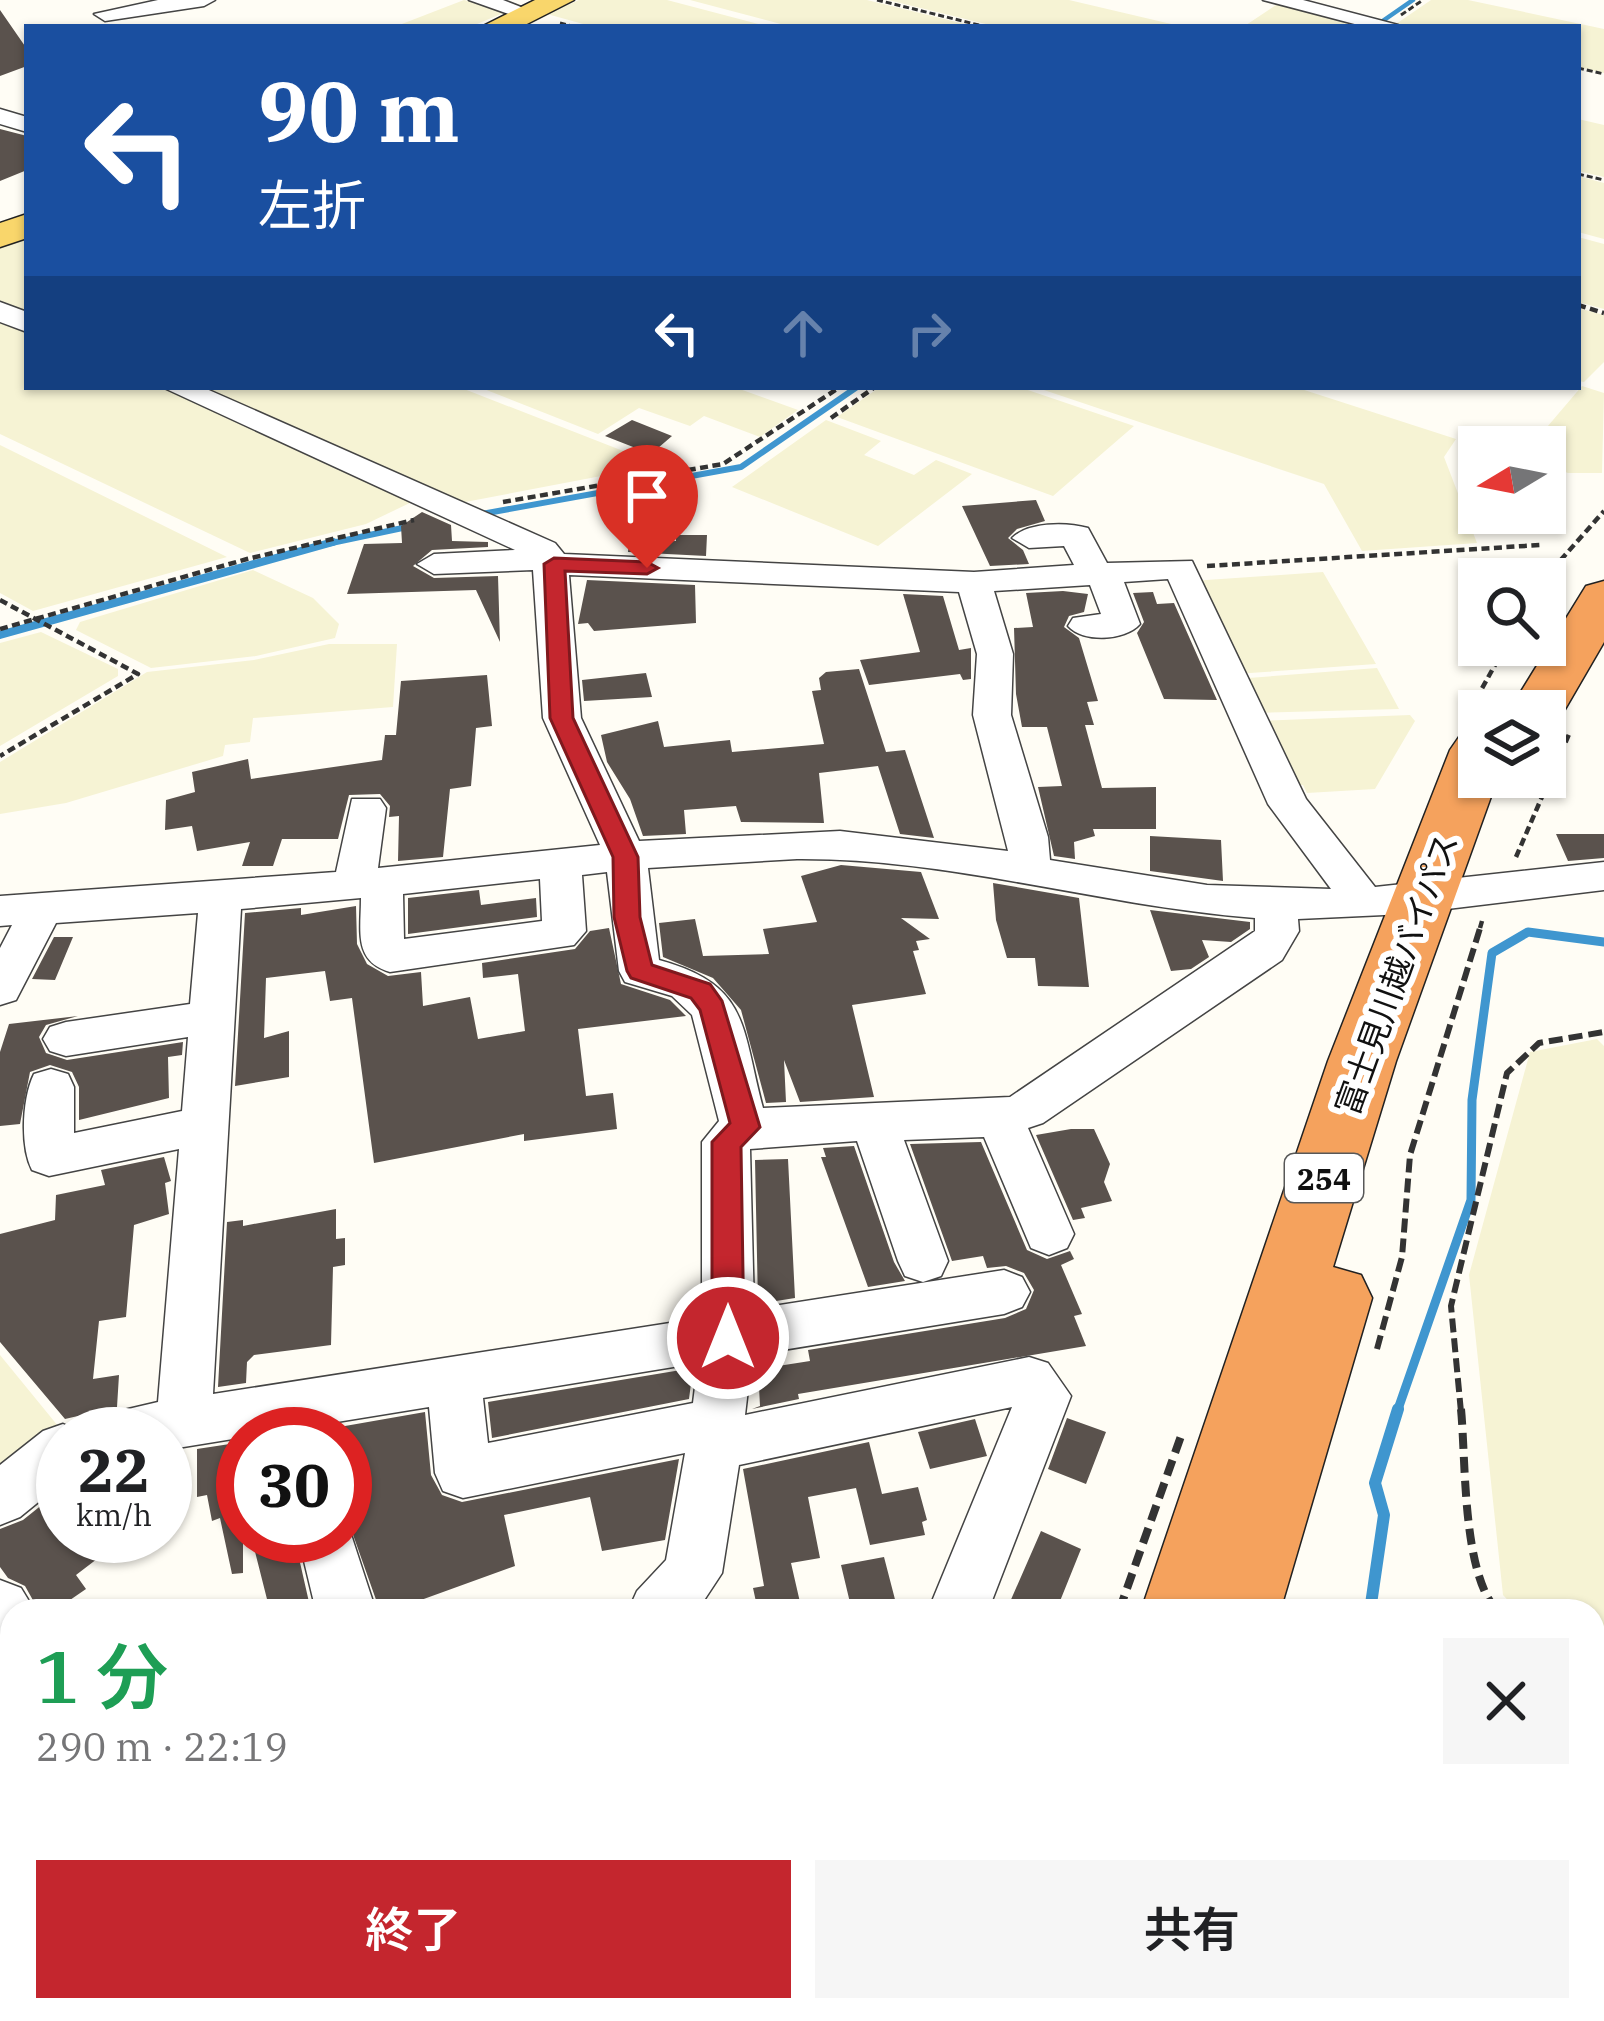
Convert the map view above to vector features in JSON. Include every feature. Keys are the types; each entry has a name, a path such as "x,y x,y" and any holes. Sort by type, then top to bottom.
{"highway":[{"path":"1566,599 1604,546"},
{"path":"1566,692 1604,597"},
{"name":"富士見川越バイパス","path":"1240,1599 1464,798"},
{"name":"富士見川越バイパス","path":"1188,1599 1362,1060 1435,895 1494,798"}],"main road":[{"path":"503,24 560,0"}],"street":[{"path":"76,0 113,21 205,0"},
{"path":"479,0 528,14"},
{"path":"1274,0 1382,24"},
{"path":"184,390 543,550 552,562 562,718 626,857 627,917 640,971 687,984 712,1008 746,1127"},
{"path":"1029,538 1076,535 1122,624 1086,626"},
{"path":"434,564 552,562 974,582 1180,568 1288,805 1435,895"},
{"path":"974,582 995,654 992,715 1028,837 1030,871"},
{"path":"366,808 368,883 383,952 390,956 559,934 564,931 560,863"},
{"path":"0,989 21,910 220,898 626,857 866,845 1188,898 1275,903 1435,895 1604,876"},
{"path":"185,1407 220,898"},
{"path":"684,1598 716,1434 728,1338 726,1142 746,1127 1000,1118 1026,1110 1267,949 1277,931 1275,903"},
{"path":"67,1039 211,1017"},
{"path":"51,1088 49,1156 204,1125"},
{"path":"1000,1118 1048,1234"},
{"path":"875,1125 923,1261"},
{"path":"345,1407 454,1380 1004,1292"},
{"path":"454,1380 463,1473 1029,1380 1044,1396 963,1599"},
{"path":"0,1498 36,1470"},
{"path":"334,1563 343,1599"}],"path":[{"path":"878,0 975,24"},
{"path":"0,629 328,538 724,464 835,390"},
{"path":"831,418 871,390"},
{"path":"1563,558 1604,511"},
{"path":"1180,568 1540,545"},
{"path":"0,600 138,674 0,756"},
{"path":"1375,1353 1402,1256 1435,895 1522,851 1535,798"},
{"path":"1487,1599 1475,1562 1451,1306 1507,1073 1525,1049 1562,1032 1602,1035"}],"shaded area":[{"path":"464,0 508,11 477,24 402,24"},
{"path":"579,0 667,0 759,24 583,24 547,14"},
{"path":"690,0 867,0 965,24 781,24"},
{"path":"888,0 1069,0 1171,24 986,24"},
{"path":"1431,0 1468,0 1581,24 1396,24"},
{"path":"1279,3 1363,21 1359,24 1248,24"},
{"path":"1581,24 1604,29 1604,73 1581,68"},
{"path":"1581,120 1604,125 1604,177 1581,172"},
{"path":"1581,177 1604,183 1604,239 1581,233"},
{"path":"24,237 24,314 0,304 0,247"},
{"path":"1581,238 1604,244 1604,309 1581,303"},
{"path":"1581,309 1604,315 1604,362 1584,382"},
{"path":"0,316 24,327 24,390 171,390 416,500 366,524 250,553 0,434"},
{"path":"1582,386 1604,393 1602,473 1566,472 1566,426 1548,426"},
{"path":"199,390 467,390 659,465 460,503"},
{"path":"487,390 742,390 798,410 760,437 704,416 690,426 639,408 598,434"},
{"path":"876,390 1028,390 1134,426 1053,496 837,417"},
{"path":"1044,390 1304,390 1456,439 1444,457 1458,493 1458,534 1474,534 1477,543 1362,551 1324,484"},
{"path":"826,420 881,441 864,455 914,475 936,460 972,474 878,546 732,487"},
{"path":"0,445 227,557 33,611 0,593"},
{"path":"253,570 313,598 339,624 335,638 256,656 151,668 76,630 80,622"},
{"path":"1323,572 1376,664 1235,674 1192,581"},
{"path":"41,632 118,669 118,676 0,746 0,643"},
{"path":"329,644 397,644 393,707 253,718 250,742 225,745 223,756 66,803 0,814 0,762 147,672 254,660"},
{"path":"1377,668 1399,709 1255,713 1235,679"},
{"path":"1410,715 1415,721 1375,789 1307,793 1303,785 1286,786 1259,721"},
{"path":"1597,1039 1604,1046 1604,1599 1507,1599 1503,1595 1469,1275 1530,1052"},
{"path":"0,1355 42,1407 36,1407 36,1445 0,1477"}],"building":[{"path":"0,10 24,45 24,67 0,76"},
{"path":"0,129 24,135 24,171 0,181"},
{"path":"632,420 672,436 651,454 605,436"},
{"path":"1036,500 1045,521 1017,529 1008,538 1023,550 1029,564 990,566 962,506"},
{"path":"422,512 451,525 452,541 488,542 488,547 432,550 413,566 434,578 498,576 500,642 476,590 347,594 364,544 402,543 401,526"},
{"path":"676,535 707,535 706,556 628,552 629,542 676,541"},
{"path":"587,580 695,585 696,623 594,631 588,623 578,624"},
{"path":"1153,592 1157,604 1174,603 1217,700 1164,699 1137,633 1144,622 1133,593"},
{"path":"1026,593 1088,594 1084,612 1069,616 1064,627 1079,638 1098,701 1087,702 1094,725 1085,725 1102,788 1156,787 1156,829 1093,829 1095,836 1074,842 1075,859 1054,856 1038,787 1062,786 1047,727 1022,727 1016,694 1014,628 1033,627"},
{"path":"903,594 943,596 959,650 971,648 971,679 963,680 960,674 869,685 860,660 920,652"},
{"path":"859,669 886,752 905,750 934,838 900,834 878,766 819,773 824,823 741,822 736,806 684,810 686,834 643,836 630,799 607,762 601,735 658,721 664,747 730,740 732,752 824,744 812,691 821,690 819,678 826,672"},
{"path":"646,673 652,697 584,701 582,680"},
{"path":"487,675 492,726 476,728 471,786 450,789 443,857 398,861 399,816 389,817 390,806 380,794 349,795 338,839 282,839 273,866 242,866 250,842 197,851 192,826 165,830 166,800 195,792 192,772 248,759 251,779 382,760 385,735 396,735 401,681"},
{"path":"1556,834 1604,834 1604,858 1568,861"},
{"path":"1150,836 1221,840 1223,881 1150,871"},
{"path":"841,865 921,872 939,919 901,918 930,939 916,941 919,950 913,951 926,994 852,1005 874,1097 800,1102 784,1060 786,1102 766,1103 741,1010 713,978 663,957 659,923 695,919 703,956 769,954 763,929 817,922 801,876"},
{"path":"993,883 1079,898 1089,987 1038,986 1035,958 1007,958 996,920"},
{"path":"479,890 481,905 536,898 537,917 408,934 408,898"},
{"path":"356,906 357,944 367,964 388,976 421,972 423,1006 470,997 478,1039 525,1031 518,974 483,978 482,963 575,949 590,931 609,928 621,984 670,1000 686,1016 578,1029 586,1096 613,1093 617,1129 524,1141 524,1134 374,1163 352,998 330,1001 325,971 266,978 264,1038 289,1031 289,1077 235,1086 245,913 301,908 301,915"},
{"path":"1150,910 1250,922 1250,929 1231,942 1202,940 1209,957 1191,969 1171,971"},
{"path":"54,937 73,937 55,980 32,979"},
{"path":"78,1016 46,1025 39,1037 46,1053 67,1060 183,1042 182,1055 168,1057 169,1098 79,1120 79,1087 72,1072 50,1065 30,1072 20,1124 0,1126 0,1052 9,1024"},
{"path":"1094,1129 1110,1164 1104,1182 1112,1201 1081,1208 1085,1218 1073,1220 1036,1135"},
{"path":"981,1142 1027,1250 1047,1259 1070,1251 1074,1259 1061,1265 1082,1314 1074,1316 1086,1346 798,1394 799,1399 752,1409 760,1406 758,1369 810,1361 808,1350 1005,1318 1026,1309 1034,1290 1024,1273 1006,1266 987,1268 983,1256 952,1261 910,1144"},
{"path":"854,1146 905,1281 868,1287 821,1157 826,1157 823,1148"},
{"path":"164,1157 171,1181 165,1183 169,1214 134,1225 126,1317 99,1321 93,1379 119,1375 117,1407 55,1407 0,1342 0,1234 55,1220 56,1195 105,1185 101,1170"},
{"path":"788,1159 795,1298 758,1304 755,1160"},
{"path":"336,1209 336,1239 345,1238 345,1265 333,1267 331,1345 254,1355 247,1362 246,1383 218,1387 227,1222 243,1220 243,1226"},
{"path":"693,1368 689,1399 492,1438 488,1402"},
{"path":"425,1412 431,1475 442,1495 462,1502 679,1459 665,1540 602,1551 590,1497 504,1515 515,1566 424,1599 376,1599 363,1563 372,1563 372,1421"},
{"path":"1067,1418 1106,1432 1086,1484 1048,1469"},
{"path":"975,1419 987,1456 930,1469 918,1432"},
{"path":"869,1442 882,1494 918,1487 927,1520 922,1522 925,1535 870,1545 856,1488 808,1497 820,1558 791,1563 799,1599 755,1599 753,1588 764,1586 743,1469"},
{"path":"216,1446 216,1520 212,1521 207,1495 197,1497 197,1449"},
{"path":"36,1510 36,1563 92,1563 76,1575 86,1589 71,1599 32,1599 25,1586 8,1578 0,1567 0,1529"},
{"path":"1041,1531 1081,1549 1061,1599 1011,1599"},
{"path":"884,1557 895,1599 849,1599 841,1565"},
{"path":"230,1563 243,1563 243,1573 232,1574"},
{"path":"258,1563 300,1563 308,1599 267,1599"}],"waterway":[{"path":"1378,24 1413,0"},
{"path":"476,515 741,467 853,390"},
{"path":"323,545 412,526"},
{"path":"323,545 333,542"},
{"path":"0,635 323,545"},
{"path":"1398,1410 1471,1200 1472,1100 1492,953 1528,932 1604,942"},
{"path":"1372,1599 1384,1515 1375,1483 1398,1410"}],"route":[{"path":"647,568 554,564 562,718 626,857 627,917 640,971 654,979 687,984 700,991 712,1008 746,1127 726,1142 728,1338"}]}
